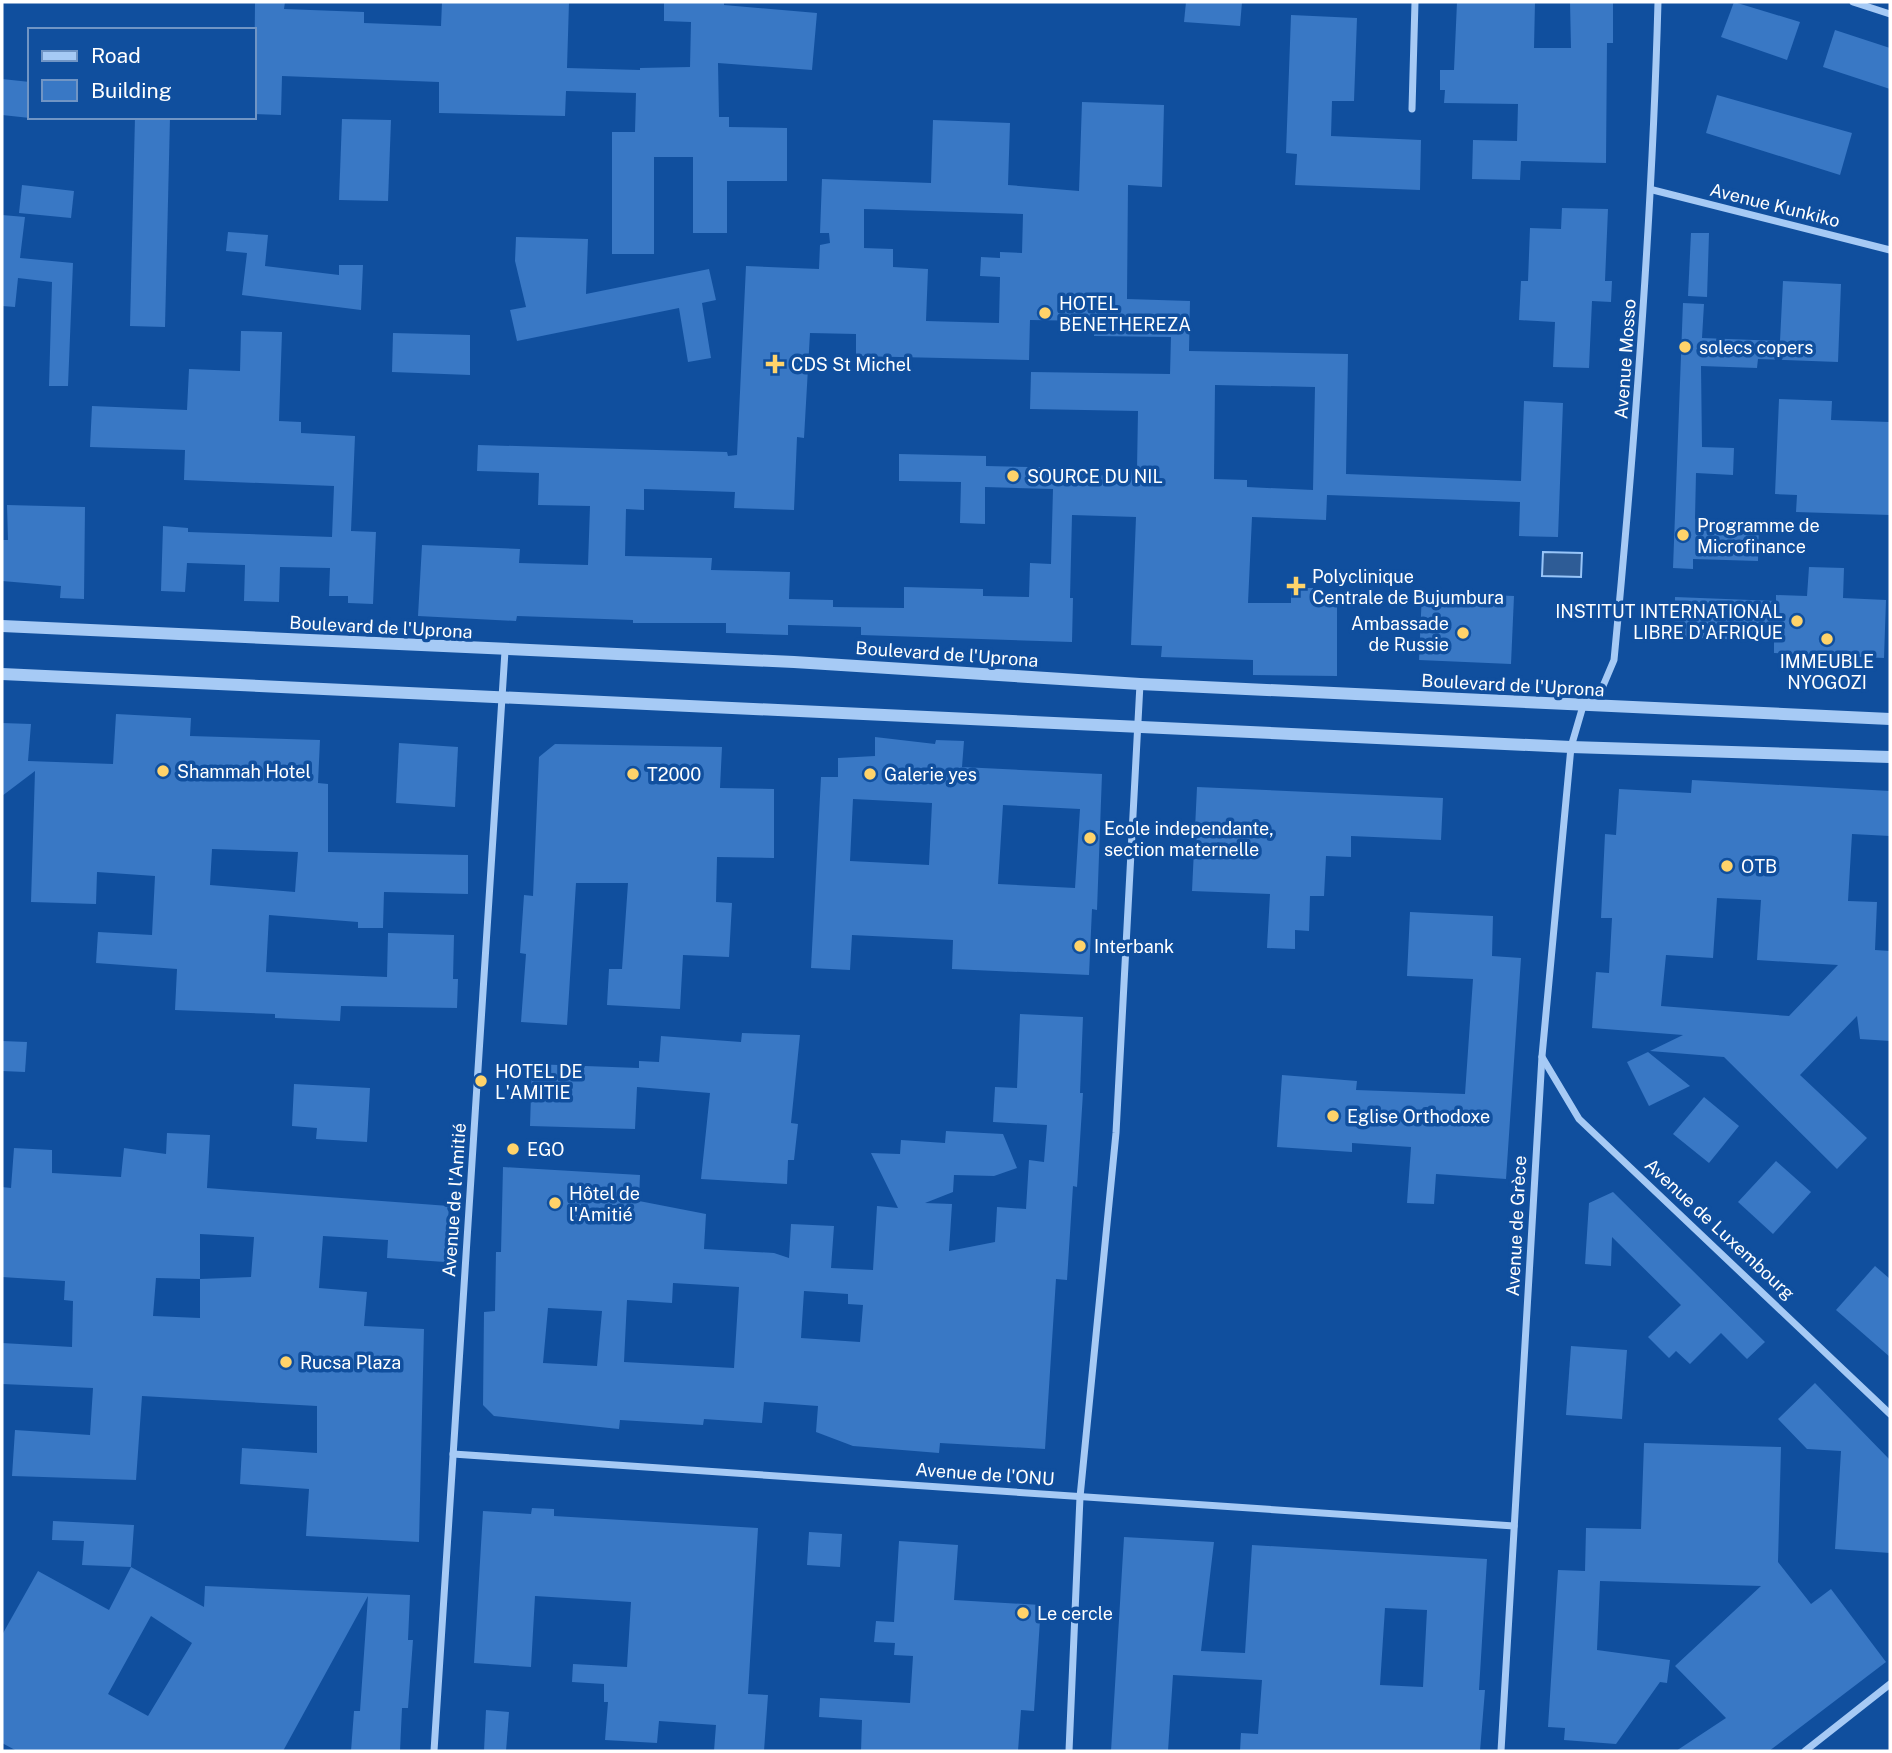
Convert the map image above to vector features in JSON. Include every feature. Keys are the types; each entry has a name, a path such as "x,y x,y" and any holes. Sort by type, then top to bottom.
{"street":[{"path":"1412,109 1415,2"},
{"name":"Avenue Mosso","path":"1583,706 1603,686 1614,660 1635,440 1653,190 1658,2"},
{"path":"1853,2 1890,14"},
{"name":"Avenue Kunkiko","path":"1653,190 1890,250"},
{"name":"Boulevard de l'Uprona","path":"2,626 794,662 1139,684 1890,719"},
{"name":"Avenue de l'Amitié","path":"433,1751 505,650"},
{"path":"2,674 1571,747 1890,757"},
{"path":"1069,1751 1080,1497 1115,1133 1139,727 1139,684"},
{"name":"Avenue de Grèce","path":"1501,1751 1542,1056 1571,747 1583,706"},
{"name":"Avenue de Luxembourg","path":"1542,1056 1579,1119 1890,1414"},
{"name":"Avenue de l'ONU","path":"453,1454 775,1474 1514,1527"},
{"path":"1805,1751 1890,1684"}],"water":[{"path":"1543,552 1582,553 1581,577 1542,576"}],"building":[{"path":"255,2 285,2 284,9 364,12 364,23 441,26 442,2 569,2 567,68 640,70 690,67 691,22 664,21 664,2 724,2 724,5 817,13 812,70 718,63 719,117 729,117 729,127 787,128 787,181 727,181 727,233 693,233 693,157 654,157 654,254 612,254 612,132 635,132 636,93 566,91 565,116 439,113 439,82 282,76 281,115 256,114"},
{"path":"1186,2 1242,2 1240,26 1184,22"},
{"path":"1457,2 1535,2 1534,48 1571,48 1570,2 1613,2 1613,43 1607,43 1606,163 1521,161 1520,180 1472,179 1473,140 1517,141 1518,104 1444,103 1445,90 1440,90 1440,70 1454,70"},
{"path":"1734,2 1800,22 1787,60 1721,37"},
{"path":"1291,15 1357,18 1354,101 1332,101 1331,136 1421,140 1420,190 1295,185 1297,154 1286,153"},
{"path":"1835,30 1890,48 1890,89 1823,67"},
{"path":"2,79 28,82 28,118 2,115"},
{"path":"1717,95 1852,133 1840,175 1706,133"},
{"path":"1082,102 1164,105 1162,187 1128,185 1127,299 1190,301 1189,351 1348,354 1346,474 1521,481 1524,401 1563,403 1558,537 1519,536 1520,502 1327,495 1326,520 1252,517 1248,603 1291,603 1291,588 1313,588 1313,604 1337,604 1337,676 1253,675 1253,660 1161,657 1162,646 1131,645 1136,517 1072,515 1072,642 861,635 861,627 788,625 788,635 726,633 726,623 633,623 633,620 517,616 516,621 418,616 422,545 520,549 519,563 588,565 590,506 538,505 539,473 477,471 478,445 727,452 728,456 737,455 746,266 819,269 820,245 830,243 829,233 820,233 822,179 931,183 933,120 1010,123 1008,185 1079,191","holes":["864,209 1023,214 1022,253 1000,252 1000,258 981,257 980,276 1000,277 999,323 926,321 928,269 893,267 893,249 864,248","1030,320 1094,321 1094,336 1171,337 1170,374 1031,372 1030,409 1138,411 1137,469 1132,468 1131,476 1078,475 1078,468 986,466 986,456 899,454 899,481 961,482 960,523 985,524 985,487 1053,489 1051,564 1030,563 1029,597 983,596 983,589 904,587 904,608 833,607 833,600 789,599 790,572 711,570 712,558 625,556 626,509 644,510 644,489 735,492 734,508 794,510 797,437 804,438 810,333 856,334 856,356 1029,360","1215,385 1315,387 1313,490 1247,487 1247,480 1214,479"]},
{"path":"135,119 170,119 165,327 130,326"},
{"path":"342,119 391,120 388,201 339,200"},
{"path":"22,185 74,191 71,218 19,213"},
{"path":"1562,208 1608,209 1605,281 1612,281 1611,302 1592,301 1589,368 1553,367 1555,322 1519,320 1521,281 1528,281 1530,228 1561,229"},
{"path":"2,215 25,217 20,258 73,263 68,386 49,386 52,282 18,278 15,307 2,306"},
{"path":"228,232 268,235 265,266 339,275 339,265 363,265 361,310 242,295 247,253 226,251"},
{"path":"1691,233 1709,233 1707,297 1688,296"},
{"path":"516,237 588,239 586,294 709,269 716,300 702,303 711,358 688,362 679,308 517,341 510,310 526,307 515,261"},
{"path":"1783,281 1841,284 1838,362 1758,359 1757,368 1701,366 1702,447 1734,448 1733,475 1696,473 1695,519 1759,522 1758,561 1693,559 1693,569 1673,568 1683,303 1704,304 1702,338 1780,341"},
{"path":"241,331 282,332 279,421 301,422 301,433 355,436 351,531 376,532 373,604 348,603 348,596 329,596 330,568 280,567 279,602 244,601 245,565 187,563 185,592 161,591 163,526 188,528 188,532 332,537 334,486 184,480 185,450 90,447 92,406 187,410 189,369 240,371"},
{"path":"393,333 470,335 470,375 392,372"},
{"path":"1779,399 1832,401 1831,420 1890,422 1890,515 1796,512 1797,495 1775,494"},
{"path":"7,505 85,507 84,599 60,598 61,586 2,581 2,540 8,540"},
{"path":"1809,567 1844,568 1843,598 1886,600 1884,658 1774,653 1774,641 1674,637 1675,597 1776,601 1776,595 1807,596"},
{"path":"1422,592 1514,596 1511,664 1419,660"},
{"path":"116,714 191,718 190,736 320,740 318,783 328,784 328,852 468,855 468,894 384,892 383,928 358,928 358,922 269,915 266,972 387,977 388,933 454,935 453,979 458,979 457,1008 341,1006 340,1021 275,1018 275,1014 175,1010 177,969 96,963 98,932 152,935 155,876 97,872 96,904 31,902 35,771 2,796 2,723 31,724 28,761 113,764","holes":["212,849 298,852 295,892 210,885"]},
{"path":"875,737 935,744 936,740 964,741 962,767 1102,774 1097,910 1092,909 1089,975 952,969 953,940 852,935 850,970 811,968 821,777 838,777 838,758 875,756","holes":["853,799 932,803 929,865 850,861","1003,805 1080,809 1075,888 998,884"]},
{"path":"399,743 458,747 455,807 396,803"},
{"path":"555,744 722,747 720,788 774,789 774,858 717,857 716,902 732,903 729,957 683,955 680,1009 607,1005 609,969 622,969 628,883 576,883 567,1025 521,1022 526,954 520,953 524,895 533,896 539,757"},
{"path":"1692,780 1890,791 1890,836 1852,834 1848,901 1877,902 1875,950 1890,951 1890,1041 1860,1039 1857,1016 1800,1075 1867,1138 1837,1169 1724,1057 1650,1051 1683,1035 1592,1028 1596,972 1609,973 1612,918 1601,918 1605,834 1616,835 1619,789 1691,793","holes":["1717,898 1761,900 1757,960 1838,965 1789,1016 1661,1006 1666,955 1713,958"]},
{"path":"1197,787 1443,798 1441,840 1351,836 1351,857 1326,856 1324,896 1310,896 1309,931 1295,930 1295,949 1267,948 1270,894 1192,891"},
{"path":"1410,912 1493,916 1492,956 1521,958 1506,1179 1436,1174 1434,1204 1407,1203 1411,1147 1352,1143 1352,1152 1277,1147 1282,1075 1357,1081 1356,1090 1465,1094 1473,979 1407,976"},
{"path":"1020,1014 1083,1017 1080,1093 1083,1093 1077,1187 1073,1186 1067,1280 1056,1279 1045,1449 940,1443 939,1453 853,1446 816,1432 818,1406 764,1402 762,1423 704,1419 703,1425 620,1420 619,1429 494,1416 483,1405 484,1312 495,1311 496,1252 501,1252 503,1167 640,1175 639,1201 706,1214 704,1249 774,1253 789,1258 791,1224 834,1226 831,1268 873,1270 877,1206 898,1208 871,1153 900,1154 901,1140 945,1143 946,1131 1003,1134 1017,1168 994,1176 954,1175 953,1192 925,1203 952,1204 949,1251 995,1242 997,1207 1026,1209 1029,1160 1044,1162 1047,1125 993,1122 995,1087 1017,1088","holes":["673,1283 739,1287 734,1368 624,1362 627,1300 672,1303","804,1291 848,1294 848,1304 863,1305 860,1342 801,1338","548,1308 602,1311 597,1366 543,1363"]},
{"path":"742,1033 800,1035 791,1123 798,1124 794,1160 788,1160 787,1184 701,1179 710,1093 637,1087 635,1129 530,1126 532,1064 639,1068 639,1061 659,1062 661,1036 741,1042"},
{"path":"2,1041 27,1042 25,1072 2,1071"},
{"path":"1648,1052 1690,1086 1649,1106 1627,1062"},
{"path":"294,1084 370,1088 367,1142 316,1139 317,1128 292,1126"},
{"path":"1704,1097 1739,1126 1709,1163 1673,1134"},
{"path":"167,1133 210,1135 207,1188 449,1206 445,1262 387,1258 388,1240 323,1236 319,1288 367,1292 364,1326 424,1329 419,1542 306,1536 309,1489 240,1484 242,1448 317,1453 317,1406 142,1396 136,1480 12,1476 15,1430 90,1435 93,1388 2,1384 2,1343 72,1347 73,1301 64,1300 65,1281 2,1277 2,1187 11,1188 14,1148 52,1150 52,1173 121,1177 124,1148 166,1154","holes":["200,1234 254,1237 251,1277 200,1279","156,1278 200,1279 200,1318 153,1316"]},
{"path":"1776,1161 1811,1192 1773,1234 1738,1202"},
{"path":"1613,1192 1765,1342 1747,1359 1721,1333 1690,1364 1676,1351 1669,1358 1648,1337 1681,1305 1612,1237 1611,1266 1585,1264 1589,1203"},
{"path":"1875,1266 1890,1279 1890,1357 1836,1310"},
{"path":"1571,1346 1627,1350 1622,1419 1566,1415"},
{"path":"1815,1383 1890,1460 1890,1553 1835,1549 1841,1451 1807,1449 1778,1419"},
{"path":"1644,1443 1781,1447 1778,1562 1811,1604 1831,1589 1886,1662 1769,1751 1676,1751 1726,1718 1675,1666 1761,1586 1600,1581 1597,1650 1670,1660 1667,1683 1660,1682 1616,1744 1564,1740 1565,1728 1548,1727 1558,1570 1585,1571 1586,1528 1641,1529"},
{"path":"532,1508 554,1509 554,1516 758,1528 748,1694 768,1695 764,1751 714,1751 716,1725 659,1721 657,1743 605,1740 608,1702 604,1702 604,1684 572,1682 573,1664 627,1667 631,1602 535,1596 531,1667 474,1663 483,1511 531,1514"},
{"path":"53,1521 134,1525 131,1567 82,1565 84,1541 52,1540"},
{"path":"809,1532 842,1534 840,1567 807,1565"},
{"path":"1124,1537 1214,1542 1201,1651 1245,1653 1252,1545 1487,1559 1479,1690 1485,1690 1480,1751 1240,1751 1241,1733 1258,1734 1262,1680 1173,1675 1168,1751 1111,1751","holes":["1385,1608 1427,1610 1423,1687 1380,1685"]},
{"path":"899,1541 958,1545 954,1600 1041,1605 1034,1711 1021,1710 1018,1751 861,1751 862,1720 819,1717 820,1698 910,1703 913,1656 894,1655 895,1643 874,1642 876,1621 894,1622"},
{"path":"131,1567 204,1607 205,1586 410,1595 408,1640 413,1640 408,1708 402,1708 400,1751 351,1751 354,1711 360,1711 368,1596 283,1751 17,1751 2,1743 2,1635 38,1571 109,1610","holes":["151,1616 192,1643 148,1716 108,1694"]},
{"path":"486,1710 509,1712 506,1751 484,1751"}],"place":[{"name":"HOTEL BENETHEREZA","path":"1045,313"},
{"name":"solecs copers","path":"1685,347"},
{"name":"CDS St Michel","path":"775,364"},
{"name":"SOURCE DU NIL","path":"1013,476"},
{"name":"Programme de Microfinance","path":"1683,535"},
{"name":"Polyclinique Centrale de Bujumbura","path":"1296,586"},
{"name":"INSTITUT INTERNATIONAL LIBRE D'AFRIQUE","path":"1797,621"},
{"name":"Ambassade de Russie","path":"1463,633"},
{"name":"IMMEUBLE NYOGOZI","path":"1827,639"},
{"name":"Shammah Hotel","path":"163,771"},
{"name":"T2000","path":"633,774"},
{"name":"Galerie yes","path":"870,774"},
{"name":"Ecole independante, section maternelle","path":"1090,838"},
{"name":"OTB","path":"1727,866"},
{"name":"Interbank","path":"1080,946"},
{"name":"HOTEL DE L'AMITIE","path":"481,1081"},
{"name":"Eglise Orthodoxe","path":"1333,1116"},
{"name":"EGO","path":"513,1149"},
{"name":"Hôtel de l'Amitié","path":"555,1203"},
{"name":"Rucsa Plaza","path":"286,1362"},
{"name":"Le cercle","path":"1023,1613"}]}
